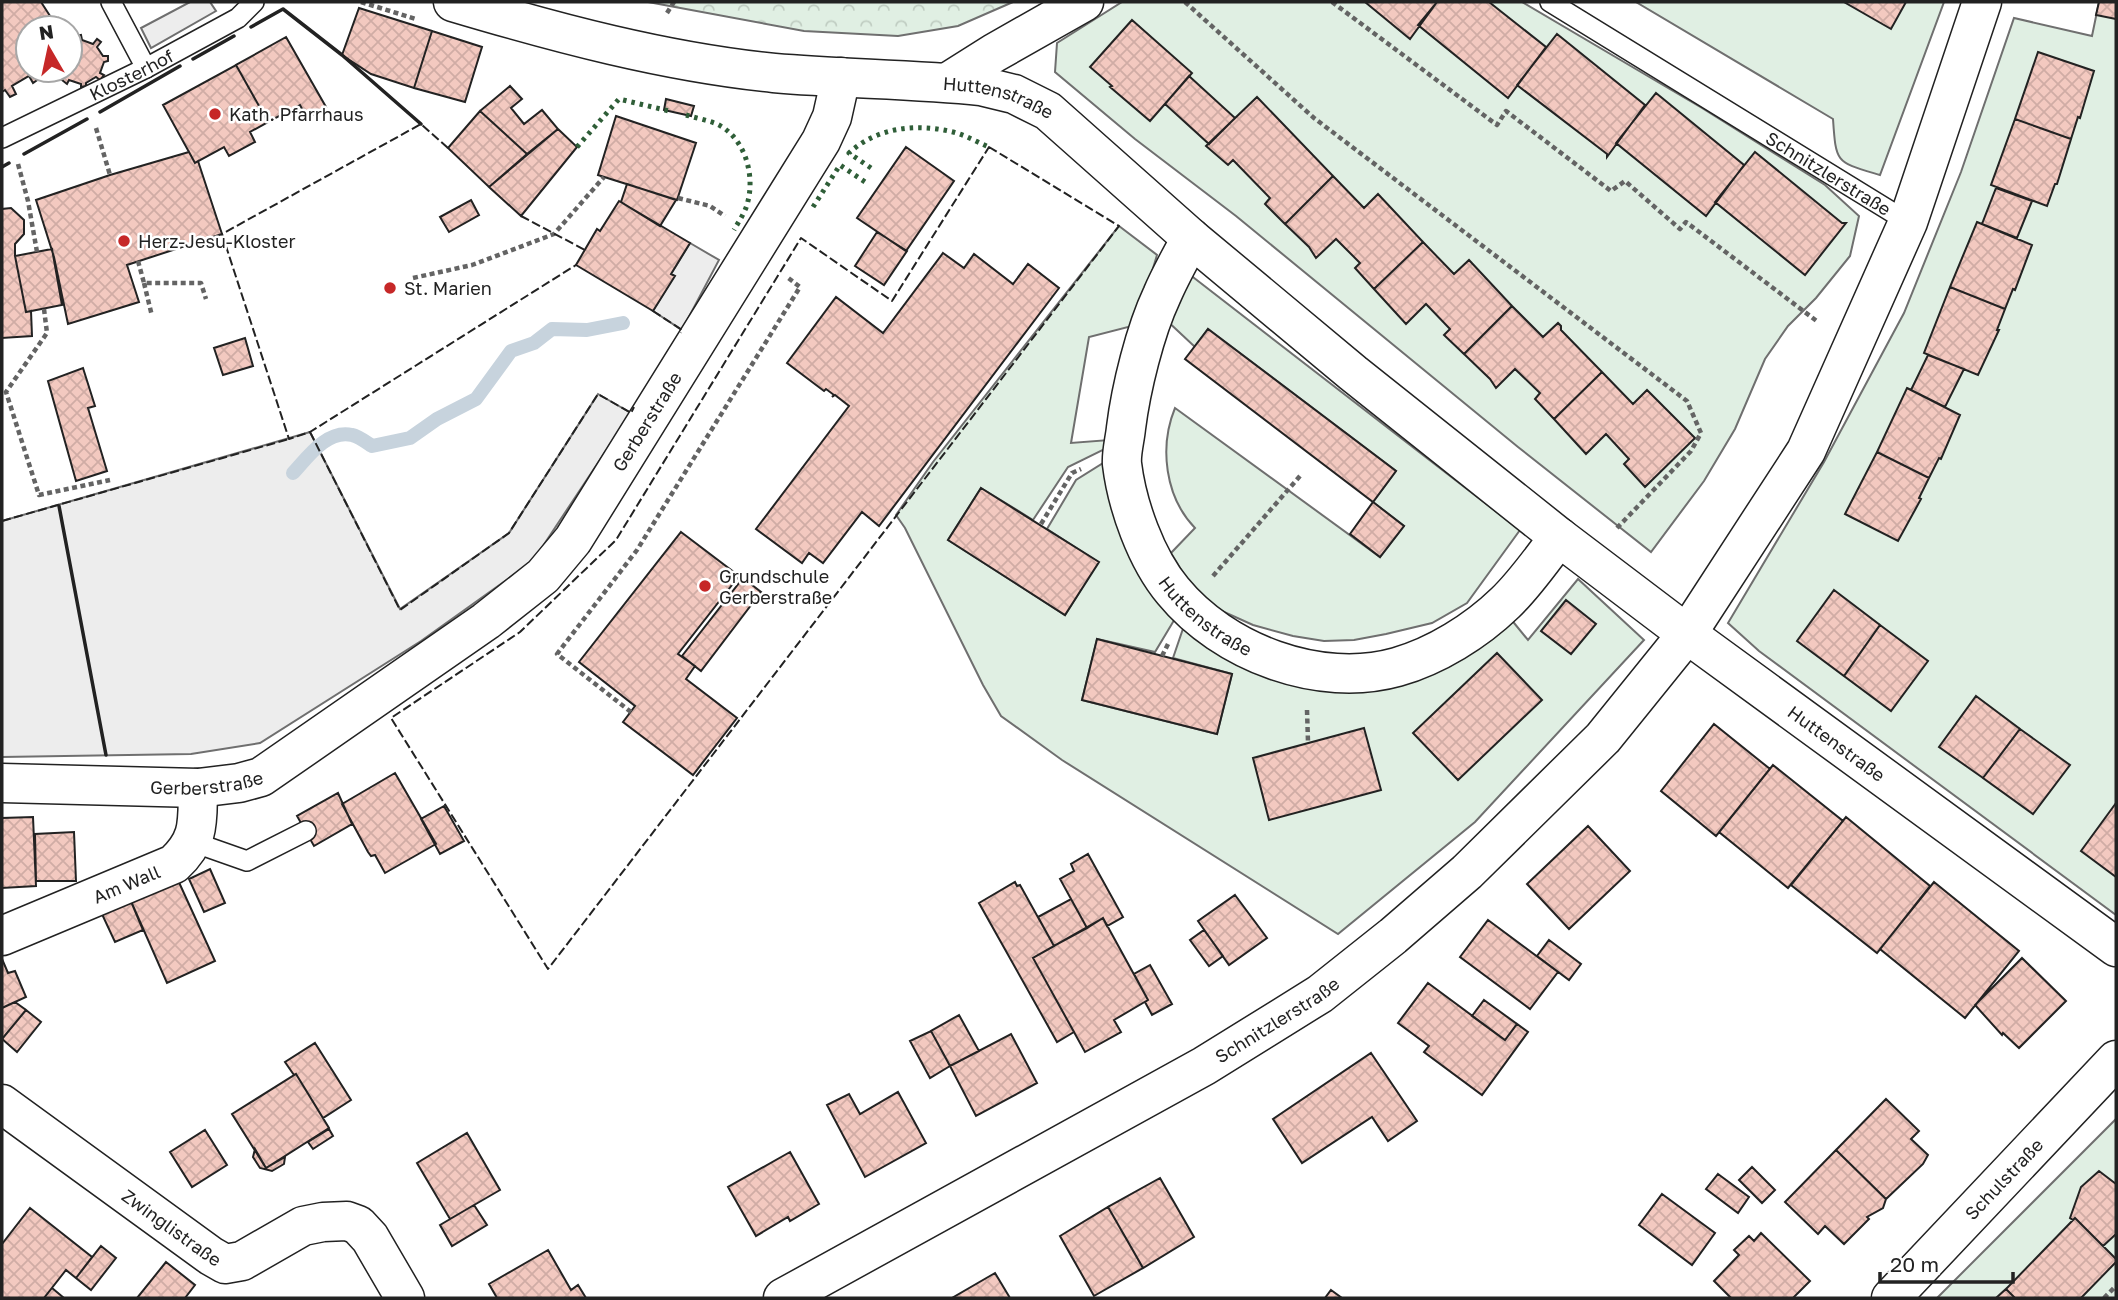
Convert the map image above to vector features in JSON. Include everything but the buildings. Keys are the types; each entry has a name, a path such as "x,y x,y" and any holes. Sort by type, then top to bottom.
{"street":[{"path":"453,2 512,20 654,54 719,66 841,77"},
{"path":"948,82 1084,2"},
{"name":"Schnitzlerstraße","path":"783,1298 1204,1066 1320,994 1467,872 1603,738 1687,634 1806,451 1908,222 1982,2"},
{"name":"Huttenstraße","path":"841,77 981,86 1014,94 1048,111 1191,238 1353,373 1559,537 1687,634 2116,947"},
{"name":"Gerberstraße","path":"2,783 198,788 239,783 261,777 486,621 543,576 573,540 821,141 831,117 841,77"},
{"name":"Huttenstraße","path":"1191,238 1160,297 1143,349 1129,409 1122,462 1130,504 1148,550 1172,590 1209,625 1251,651 1292,665 1338,673 1366,673 1398,667 1453,642 1479,626 1507,601 1559,537"},
{"path":"193,842 198,788"},
{"name":"Am Wall","path":"2,936 174,864 193,842"},
{"name":"Schulstraße","path":"1891,1298 2116,1060"},
{"name":"Zwinglistraße","path":"2,1104 225,1264 242,1261 303,1226 347,1221 358,1225 370,1238 405,1298"}],"lane":[{"path":"111,2 146,68"},
{"name":"Klosterhof","path":"2,138 146,68 238,18 254,2"},
{"name":"Schnitzlerstraße","path":"1550,2 1908,222"},
{"path":"193,842 247,861 306,831"}],"path":[{"path":"1185,2 1314,118 1686,401 1701,433 1691,451 1612,533 1590,560"},
{"path":"1332,2 1497,125 1506,111 1611,191 1625,181 1681,229 1686,222 1853,347"},
{"path":"87,97 110,175"},
{"path":"17,158 29,201 37,252"},
{"path":"413,278 472,265 554,234 604,177"},
{"path":"138,261 152,316"},
{"path":"631,712 557,654 637,551 800,287 780,273"},
{"path":"144,283 201,283 206,299"},
{"path":"44,309 47,333 6,393 39,495 110,480"},
{"path":"1041,524 1072,473 1123,450"},
{"path":"1187,606 1300,476"},
{"path":"2104,1298 2116,1286"}],"green space":[{"path":"648,2 1013,2 958,26 898,36 804,31"},
{"path":"1122,2 1522,2 1702,108 1825,185 1859,216 1850,256 1816,298 1788,326 1765,359 1735,429 1704,481 1651,552 1055,72 1057,43"},
{"path":"1636,2 1944,2 1880,175 1841,159 1835,145 1833,119"},
{"path":"2099,2 2116,2 2116,915 1759,651 1728,623 1824,462 1904,313 1961,172 2014,18 2092,36"},
{"path":"1119,226 1157,255 1136,325 1089,337 1071,443 1109,440 1109,447 1068,467 1033,520 981,488 948,540 1065,615 1098,562 1047,529 1076,480 1108,460 1179,612 1155,652 1097,639 1082,700 1217,734 1232,674 1173,658 1187,617 1290,678 1510,618 1528,640 1578,579 1644,640 1475,822 1338,934 1062,760 1001,716 896,515 933,462"},
{"path":"1189,274 1520,530 1467,603 1432,623 1354,640 1324,641 1253,625 1213,607 1194,591 1171,553 1195,528 1177,502 1168,471 1167,439 1175,408 1380,557 1404,526 1373,502 1396,471 1208,329 1195,347 1163,317"},
{"path":"2116,1119 2116,1298 1937,1298"}],"shaded area":[{"path":"190,2 210,2 216,11 151,48 141,28"},
{"path":"690,243 719,260 682,330 653,311"},
{"path":"598,394 631,413 533,561 421,641 260,743 191,754 2,757 2,521 310,432 400,609 509,533"}],"waterway":[{"path":"293,473 318,446 334,436 354,436 372,446 410,438 437,419 476,399 511,351 534,343 552,329 587,330 623,323"}],"hedge":[{"path":"577,147 619,99 669,111"},
{"path":"686,115 717,124 741,147 748,168 750,190 746,208 734,230"},
{"path":"871,168 849,153 872,137 898,129 939,129 962,135 989,147"},
{"path":"813,207 840,165 865,182"}],"fence":[{"path":"448,148 421,124 222,234 289,439 310,432 576,265"},
{"path":"989,147 1119,226 548,969 391,718 520,632 616,540 801,238 892,301 989,147"},
{"path":"521,216 585,250"},
{"path":"653,311 682,330 681,333"},
{"path":"310,432 400,610 509,533 598,394 631,413 634,407"},
{"path":"2,521 289,439"}],"wall":[{"path":"251,27 283,9 342,55 421,124"},
{"path":"193,59 234,36"},
{"path":"100,112 180,66"},
{"path":"24,154 87,119"},
{"path":"2,167 9,163"},
{"path":"59,506 106,755"}],"place":[{"name":"Kath. Pfarrhaus","path":"215,114"},
{"name":"Herz-Jesu-Kloster","path":"124,241"},
{"name":"St. Marien","path":"390,288"},
{"name":"Grundschule Gerberstraße","path":"705,586"}]}
